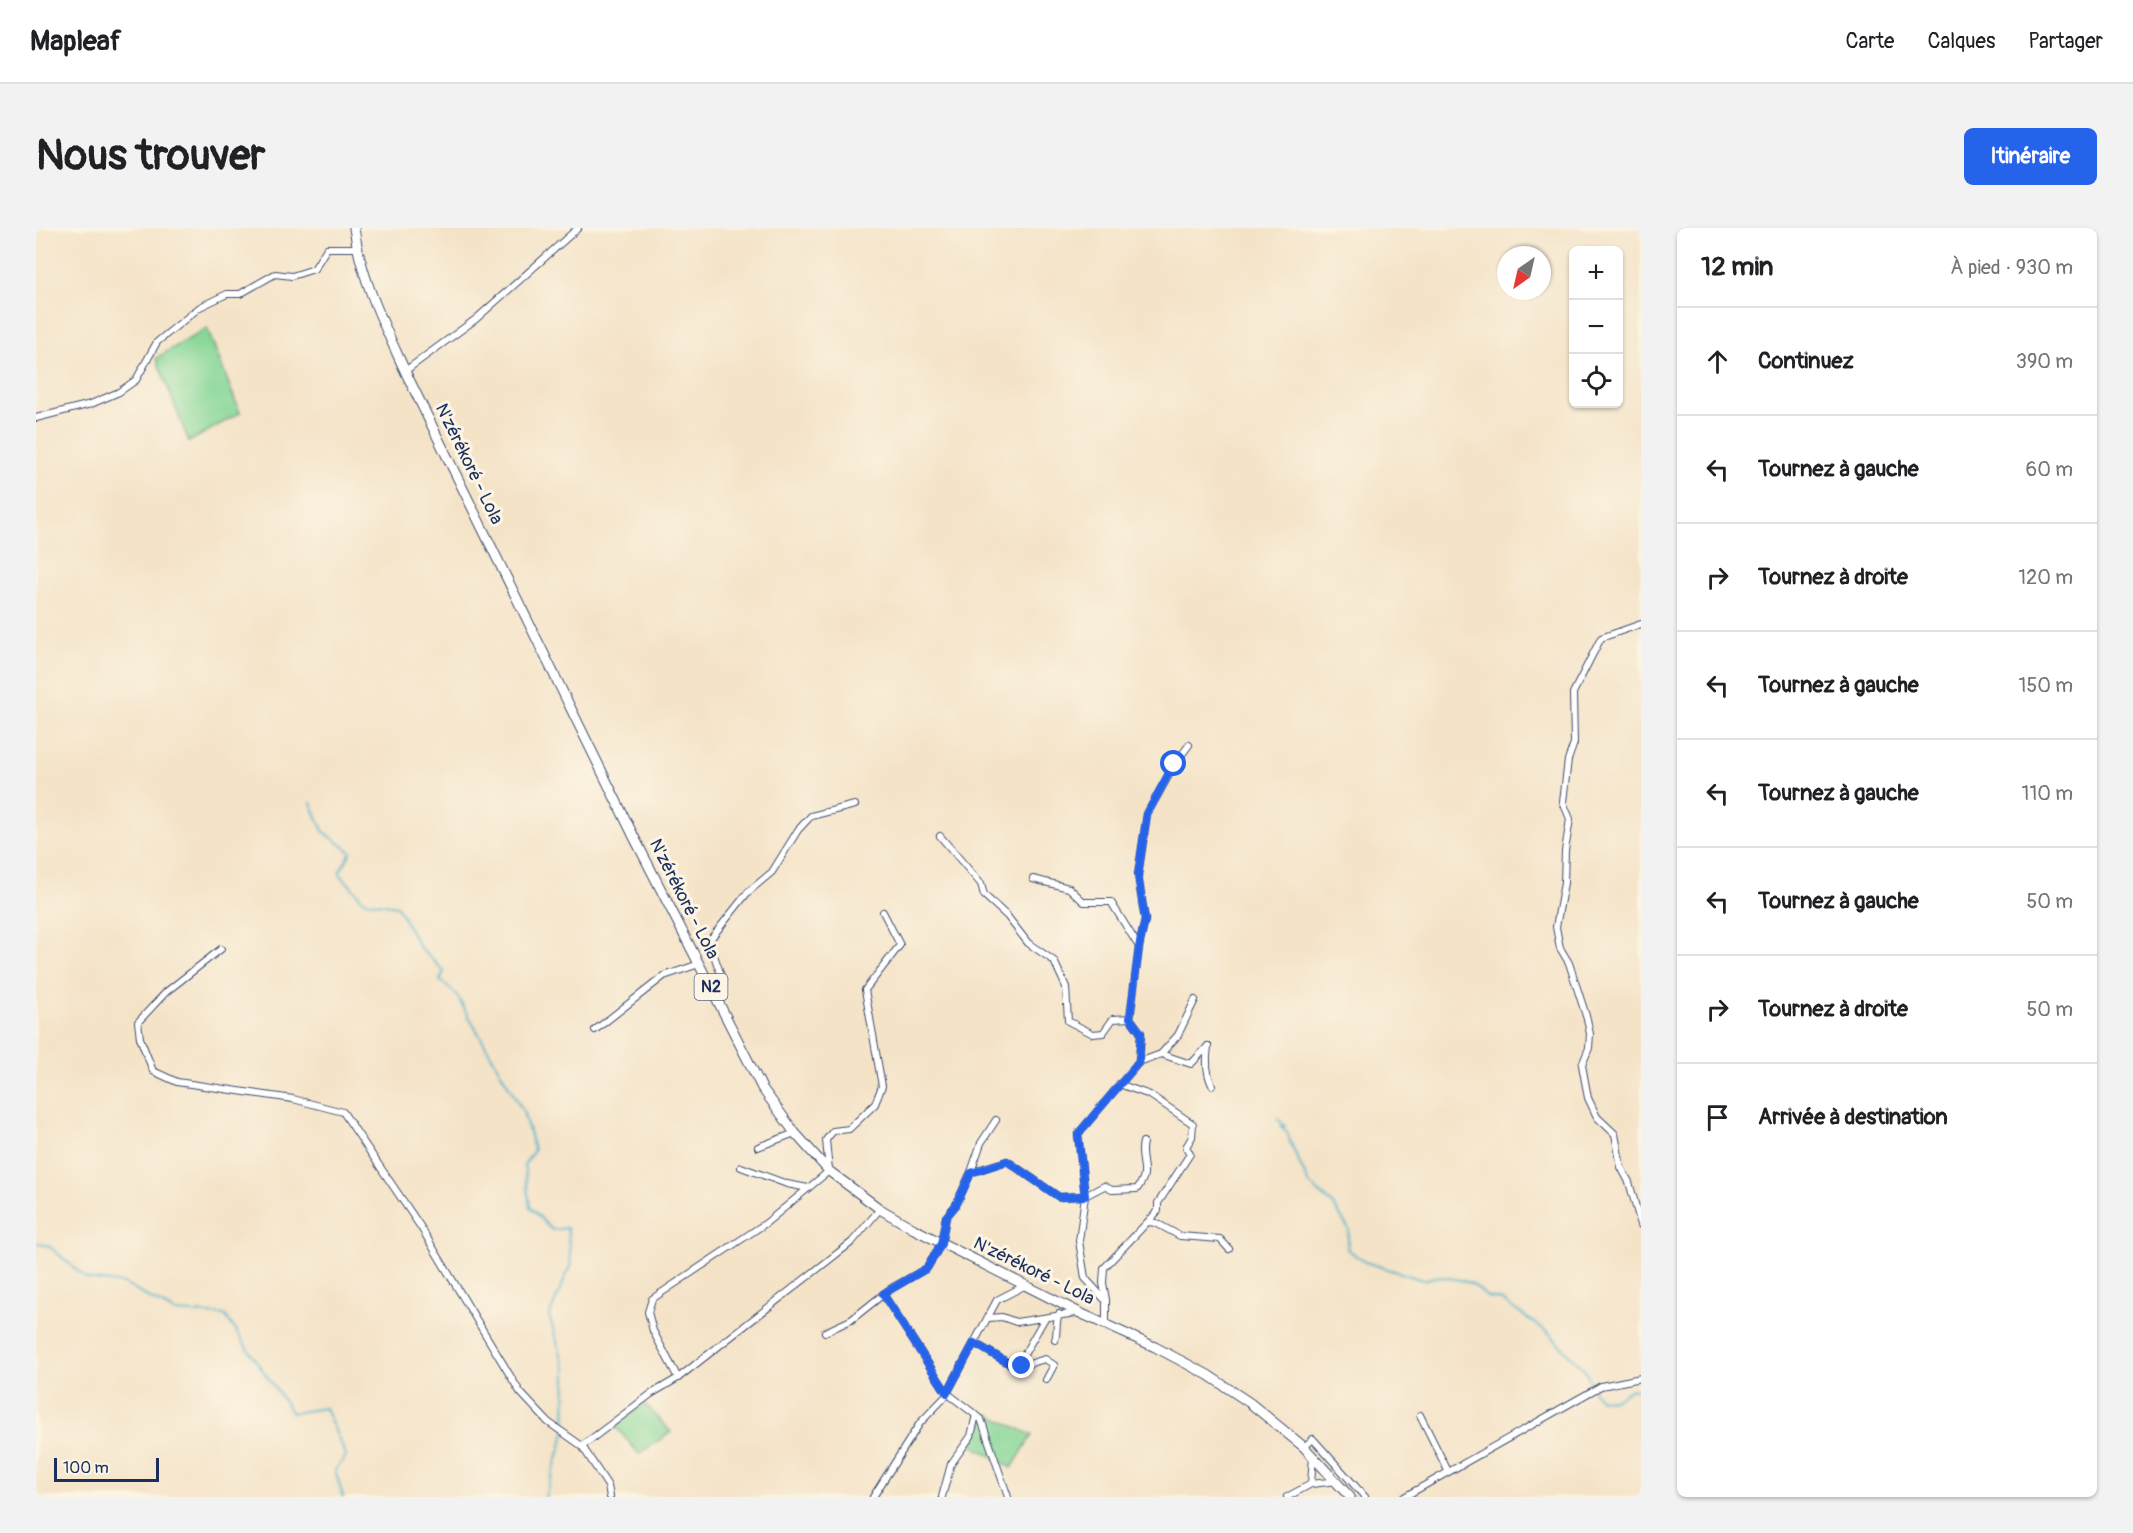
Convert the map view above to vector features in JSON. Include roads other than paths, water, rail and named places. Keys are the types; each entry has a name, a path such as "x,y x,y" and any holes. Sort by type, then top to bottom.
{"highway":[{"name":"N'zérékoré - Lola","path":"354,228 357,248 376,307 405,371 634,837 762,1088 795,1133 829,1171 880,1209 941,1244 1080,1313 1155,1347 1208,1376 1250,1404 1304,1447 1350,1497"}],"street":[{"path":"405,371 476,319 578,228"},
{"path":"36,418 91,404 119,392 136,380 157,342 200,307 227,294 240,294 275,274 292,276 314,268 327,248 357,248"},
{"path":"1641,624 1601,638 1573,693 1574,743 1568,760 1563,802 1570,819 1565,851 1564,882 1556,927 1560,948 1569,963 1590,1034 1589,1048 1582,1065 1588,1098 1597,1117 1615,1134 1621,1167 1629,1182 1641,1225"},
{"path":"1139,1062 1141,1033 1130,1018 1139,947 1145,920 1138,875 1147,814 1174,764 1189,746"},
{"path":"718,1002 723,981 709,941 748,892 772,872 798,830 811,816 855,805"},
{"path":"939,836 981,884 984,895 1007,916 1028,943 1054,961 1066,987 1068,1021 1093,1034 1104,1033 1113,1019 1130,1018"},
{"path":"1032,879 1069,888 1084,902 1111,902 1139,947"},
{"path":"678,1378 653,1331 648,1312 652,1299 766,1223 829,1171 826,1140 833,1131 849,1129 875,1104 882,1086 865,990 900,945 883,912"},
{"path":"220,949 166,992 138,1022 140,1038 153,1071 177,1082 293,1099 344,1112 420,1226 520,1392 548,1422 582,1446 608,1486 610,1497"},
{"path":"595,1030 664,976 699,964"},
{"path":"1106,1301 1085,1278 1079,1241 1085,1196 1078,1134 1139,1062 1161,1054 1178,1035 1195,1000"},
{"path":"1161,1054 1191,1064 1208,1046 1206,1061 1212,1085"},
{"path":"1106,1323 1104,1268 1158,1211 1158,1203 1190,1154 1186,1147 1192,1137 1193,1124 1150,1095 1119,1084"},
{"path":"825,1332 851,1320 883,1294 927,1268 941,1244 946,1217 956,1205 971,1173 981,1143 996,1120"},
{"path":"758,1147 795,1133"},
{"path":"971,1173 1007,1161 1059,1197 1085,1196 1104,1186 1112,1190 1137,1189 1144,1180 1145,1169 1140,1151 1143,1142"},
{"path":"741,1167 787,1184 808,1188"},
{"path":"582,1446 651,1394 678,1378 852,1242 880,1209"},
{"path":"1148,1222 1156,1223 1180,1236 1220,1239 1229,1250"},
{"path":"873,1497 920,1423 947,1393 997,1300 1026,1285"},
{"path":"883,1294 947,1393 981,1419 1008,1497"},
{"path":"988,1318 1002,1317 1016,1322 1059,1314 1080,1313"},
{"path":"1055,1340 1056,1321 1059,1314"},
{"path":"1022,1366 1022,1358 1045,1318"},
{"path":"974,1343 1017,1368 1045,1359 1054,1365 1046,1380"},
{"path":"1404,1497 1601,1386 1641,1378"},
{"path":"942,1497 951,1464 971,1436 976,1415"},
{"path":"1420,1415 1448,1472"},
{"path":"1304,1447 1313,1439 1365,1497"},
{"path":"1311,1484 1313,1456"},
{"path":"1287,1497 1311,1484 1337,1481"}],"waterway":[{"path":"311,803 323,831 351,852 339,873 364,901 397,906 420,948 444,971 440,980 456,994 523,1111 534,1150 524,1165 530,1207 552,1230 567,1228 571,1264 549,1316 566,1370 565,1433 545,1497"},
{"path":"1277,1118 1285,1126 1280,1126 1287,1132 1309,1184 1333,1204 1349,1230 1347,1249 1365,1262 1423,1280 1438,1276 1460,1280 1473,1284 1487,1297 1501,1300 1550,1334 1586,1372 1594,1392 1601,1399 1614,1400 1631,1389 1641,1389"},
{"path":"36,1243 49,1246 87,1279 124,1284 175,1312 225,1315 292,1413 325,1408 346,1456 335,1470 343,1497"}]}
